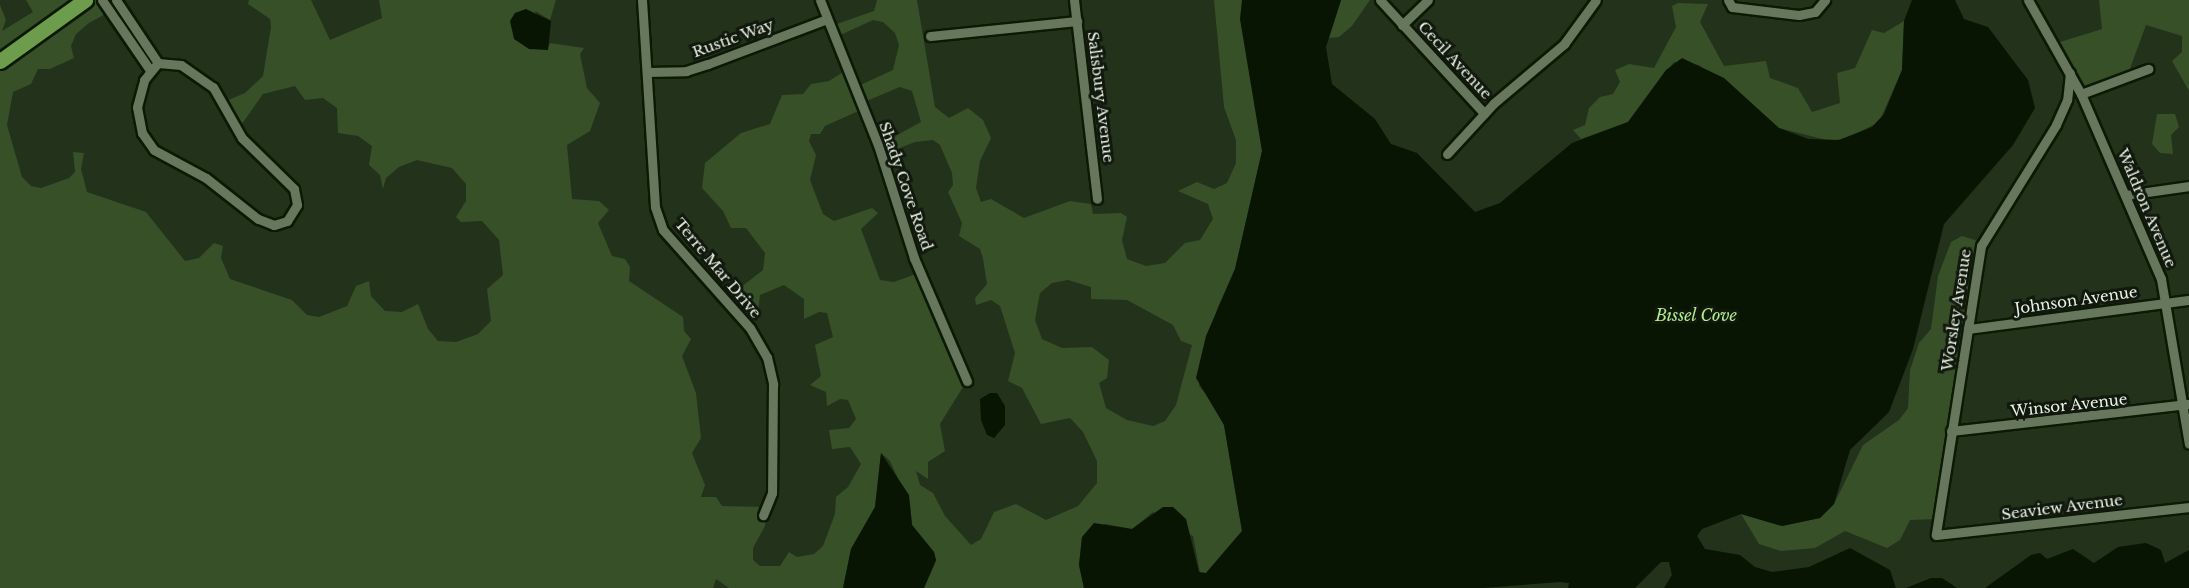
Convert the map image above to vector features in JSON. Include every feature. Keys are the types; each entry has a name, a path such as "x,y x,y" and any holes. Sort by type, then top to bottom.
{"main road":[{"path":"0,61 85,0"}],"street":[{"path":"102,0 150,70"},
{"path":"116,0 158,63"},
{"name":"Terre Mar Drive","path":"642,0 653,187 663,230 750,328 766,357 773,384 775,455 772,493 763,515"},
{"name":"Shady Cove Road","path":"820,0 878,145 914,258 967,381"},
{"name":"Salisbury Avenue","path":"1074,0 1097,199"},
{"name":"Cecil Avenue","path":"1380,0 1484,113"},
{"path":"1402,25 1428,0"},
{"path":"1447,154 1484,113 1564,44 1596,0"},
{"path":"1729,1 1732,7 1799,15 1815,12 1825,0"},
{"name":"Waldron Avenue","path":"2028,0 2081,94 2126,195 2167,303 2186,404 2189,444"},
{"path":"118,22 126,16"},
{"name":"Rustic Way","path":"647,72 686,71 827,19"},
{"path":"930,36 1077,21"},
{"path":"158,63 181,65 213,87 242,138 294,189 297,205 287,221 274,225 258,219 206,178 154,150 138,115 141,90 150,70 158,63"},
{"path":"2081,94 2148,69"},
{"name":"Worsley Avenue","path":"1939,535 1951,431 1981,246 2056,125 2067,100 2070,72"},
{"path":"2126,195 2189,186"},
{"name":"Johnson Avenue","path":"1968,328 2189,300"},
{"name":"Winsor Avenue","path":"1951,431 2186,404"},
{"name":"Seaview Avenue","path":"1939,535 2189,507"}],"green space":[{"path":"26,0 112,0 122,18 120,21 107,13 89,23 76,34 71,46 74,58 50,69 38,69 31,84 13,92 7,125 22,177 31,186 41,188 69,178 75,172 73,152 84,153 81,169 87,192 146,212 185,261 199,258 214,243 223,246 221,258 230,279 292,300 307,315 319,317 347,306 356,286 369,281 371,296 385,311 402,312 418,304 428,329 438,341 456,342 478,334 491,321 487,289 503,275 499,240 482,221 461,222 456,217 466,201 466,184 452,168 417,160 399,167 386,178 383,189 380,175 369,165 372,146 358,136 338,133 337,108 323,98 305,100 295,86 263,94 237,131 221,103 245,93 263,76 271,27 270,19 248,4 249,0 311,0 330,40 382,18 379,0 556,0 550,20 535,11 547,50 550,43 584,48 580,54 587,88 600,103 590,131 567,145 572,199 599,201 609,210 598,223 612,256 625,259 630,267 629,281 683,317 684,331 691,339 682,356 696,393 701,438 692,453 705,485 701,497 716,497 722,506 767,507 765,526 753,548 753,560 760,566 780,566 789,552 797,557 814,554 823,546 835,514 836,497 848,487 861,464 850,447 832,449 829,430 849,428 856,419 848,400 840,399 827,406 826,392 810,385 821,376 815,345 833,337 827,313 819,312 804,319 804,299 784,285 760,295 758,313 743,323 723,301 763,270 765,253 746,228 731,228 723,211 702,188 705,163 741,133 770,124 782,95 803,94 811,84 829,81 848,69 856,87 893,70 899,45 895,33 883,22 873,20 836,37 831,26 874,11 877,0 917,0 935,107 949,118 968,108 983,120 991,138 980,161 976,188 981,202 991,199 1024,218 1070,201 1091,204 1093,214 1121,213 1127,217 1122,240 1127,259 1146,266 1165,263 1185,243 1200,240 1213,219 1208,204 1178,191 1197,182 1214,189 1227,183 1236,163 1236,140 1224,107 1214,0 1242,0 1262,151 1235,269 1217,309 1199,386 1218,408 1224,425 1242,531 1206,573 1200,573 1193,536 1153,512 1132,529 1105,524 1082,537 1079,565 1084,588 924,588 936,561 934,552 912,525 910,505 890,461 881,453 875,507 851,549 843,588 729,588 716,579 713,588 0,588 0,5 6,20 2,31 33,12","holes":["900,87 912,91 921,122 879,145 882,155 915,142 933,140 940,145 952,173 953,185 948,192 962,223 959,236 980,249 983,259 987,284 975,298 976,305 991,300 1000,306 1015,353 1008,381 1022,388 1041,424 1070,418 1083,432 1097,461 1097,483 1078,506 1046,520 1016,504 994,512 981,539 971,545 945,516 933,493 920,485 916,471 928,479 928,462 945,451 940,424 968,379 921,272 894,282 880,280 861,229 878,213 872,208 834,221 823,214 810,180 816,155 809,141 811,134 820,134 825,126 863,109 864,102","1068,280 1091,287 1091,299 1127,300 1173,325 1181,341 1192,345 1176,405 1165,421 1153,426 1127,420 1106,408 1099,383 1107,378 1109,360 1092,347 1062,348 1042,339 1035,320 1040,293 1052,283"]},
{"path":"1341,0 1370,0 1352,26 1339,37 1329,38"},
{"path":"2099,0 2189,0 2189,91 2172,61 2182,52 2182,36 2146,25 2128,74 2085,93 2057,43 2102,29"},
{"path":"1678,3 1708,4 1700,22 1724,66 1766,61 1770,78 1798,88 1812,112 1840,103 1837,73 1855,68 1872,30 1884,33 1904,21 1902,70 1879,122 1848,138 1830,141 1779,128 1699,65 1674,62 1628,122 1581,139 1573,130 1585,125 1589,108 1600,97 1613,94 1620,82 1615,70 1629,64 1654,68 1676,27 1672,6"},
{"path":"2157,114 2175,114 2179,127 2171,135 2173,154 2160,153 2152,144"},
{"path":"1962,236 1981,242 1938,519 1910,520 1900,540 1887,548 1845,531 1815,548 1781,551 1759,544 1741,514 1782,526 1820,518 1834,504 1863,445 1899,420 1908,408 1910,370 1919,343 1931,329 1938,276 1951,242"}],"water":[{"name":"Bissel Cove","path":"1242,0 1341,0 1326,47 1332,84 1375,119 1391,144 1417,153 1475,212 1500,203 1572,143 1628,122 1666,70 1682,58 1724,78 1779,128 1808,139 1839,140 1872,127 1884,114 1902,70 1904,21 1912,0 1955,0 1964,19 1988,27 2028,80 2035,108 2013,145 1944,224 1913,349 1889,412 1850,450 1834,504 1820,518 1782,526 1741,514 1702,529 1697,536 1705,549 1740,555 1755,567 1772,572 1809,567 1850,548 1890,570 1896,588 1664,588 1672,575 1669,562 1661,562 1635,588 1568,588 1569,583 1560,582 1483,588 1084,588 1079,565 1082,537 1094,523 1132,529 1163,507 1173,507 1186,519 1199,572 1206,573 1242,531 1224,425 1196,378 1206,336 1235,269 1262,151 1240,19"},
{"path":"526,9 551,21 548,50 529,49 514,39 510,21 515,13"},
{"path":"990,393 997,393 1005,406 1005,425 994,438 987,435 981,420 980,399"},
{"path":"881,453 909,495 912,525 934,552 936,560 924,588 843,588 851,549 875,507"},
{"path":"2146,543 2161,550 2165,563 2189,550 2189,588 1985,588 2031,555 2040,553 2047,559 2073,549 2094,563 2118,547"},
{"path":"1931,578 1942,578 1957,588 1906,588"}]}
